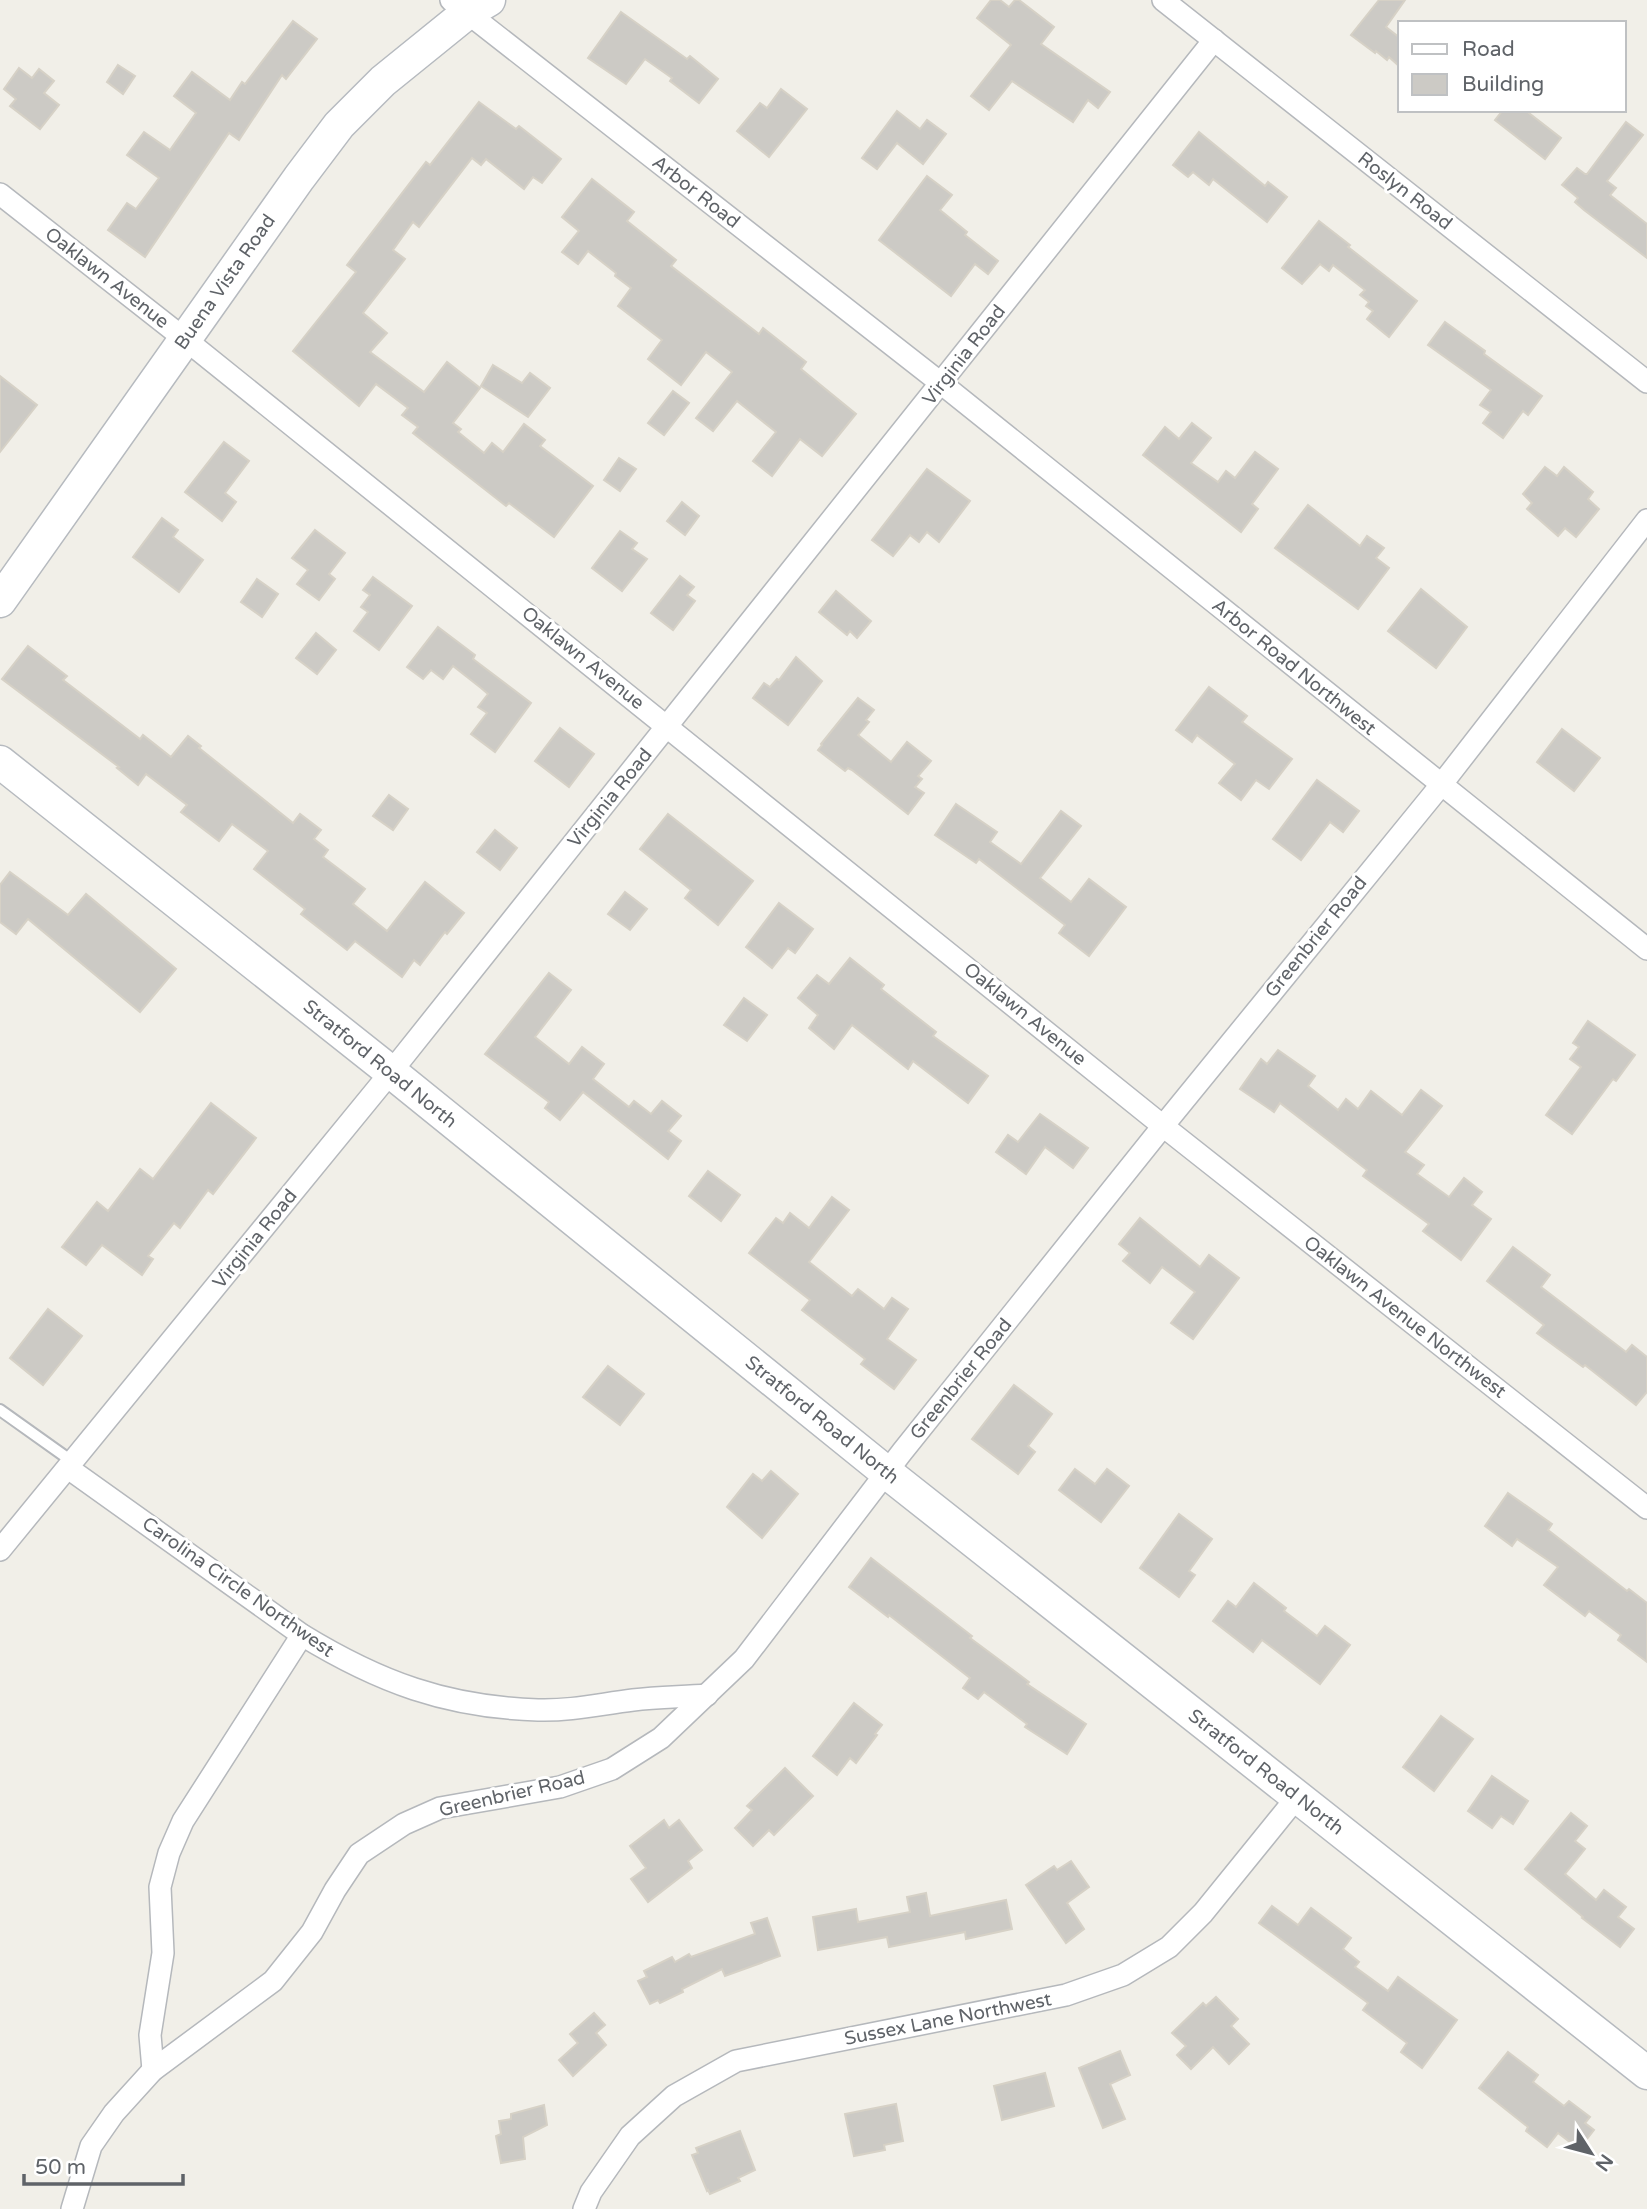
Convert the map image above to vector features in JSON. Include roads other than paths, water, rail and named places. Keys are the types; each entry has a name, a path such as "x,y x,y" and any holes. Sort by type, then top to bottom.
{"main road":[{"name":"Buena Vista Road","path":"0,601 299,178 340,125 383,81 469,4"},
{"name":"Stratford Road North","path":"0,762 391,1072 886,1472 1647,2073"}],"street":[{"name":"Roslyn Road","path":"1163,0 1647,382"},
{"name":"Arbor Road","path":"469,4 942,384"},
{"name":"Virginia Road","path":"0,1550 391,1072 1214,40"},
{"name":"Oaklawn Avenue","path":"0,194 186,340 1163,1126"},
{"name":"Arbor Road Northwest","path":"942,384 1647,949"},
{"name":"Greenbrier Road","path":"72,2209 91,2146 114,2113 153,2070 273,1981 312,1932 359,1854 404,1824 440,1808 561,1787 612,1769 661,1738 744,1659 886,1472 1441,785 1647,520"},
{"name":"Oaklawn Avenue Northwest","path":"1163,1126 1647,1508"},
{"name":"Carolina Circle Northwest","path":"71,1465 302,1635 374,1675 426,1694 483,1705 538,1710 589,1708 632,1700 708,1695"},
{"path":"153,2070 150,2035 163,1953 160,1887 169,1853 183,1821 302,1635"},
{"name":"Sussex Lane Northwest","path":"584,2209 591,2192 630,2136 674,2096 736,2061 1066,1995 1122,1975 1169,1947 1203,1913 1297,1797"}],"lane":[{"path":"0,1410 71,1465"}]}
